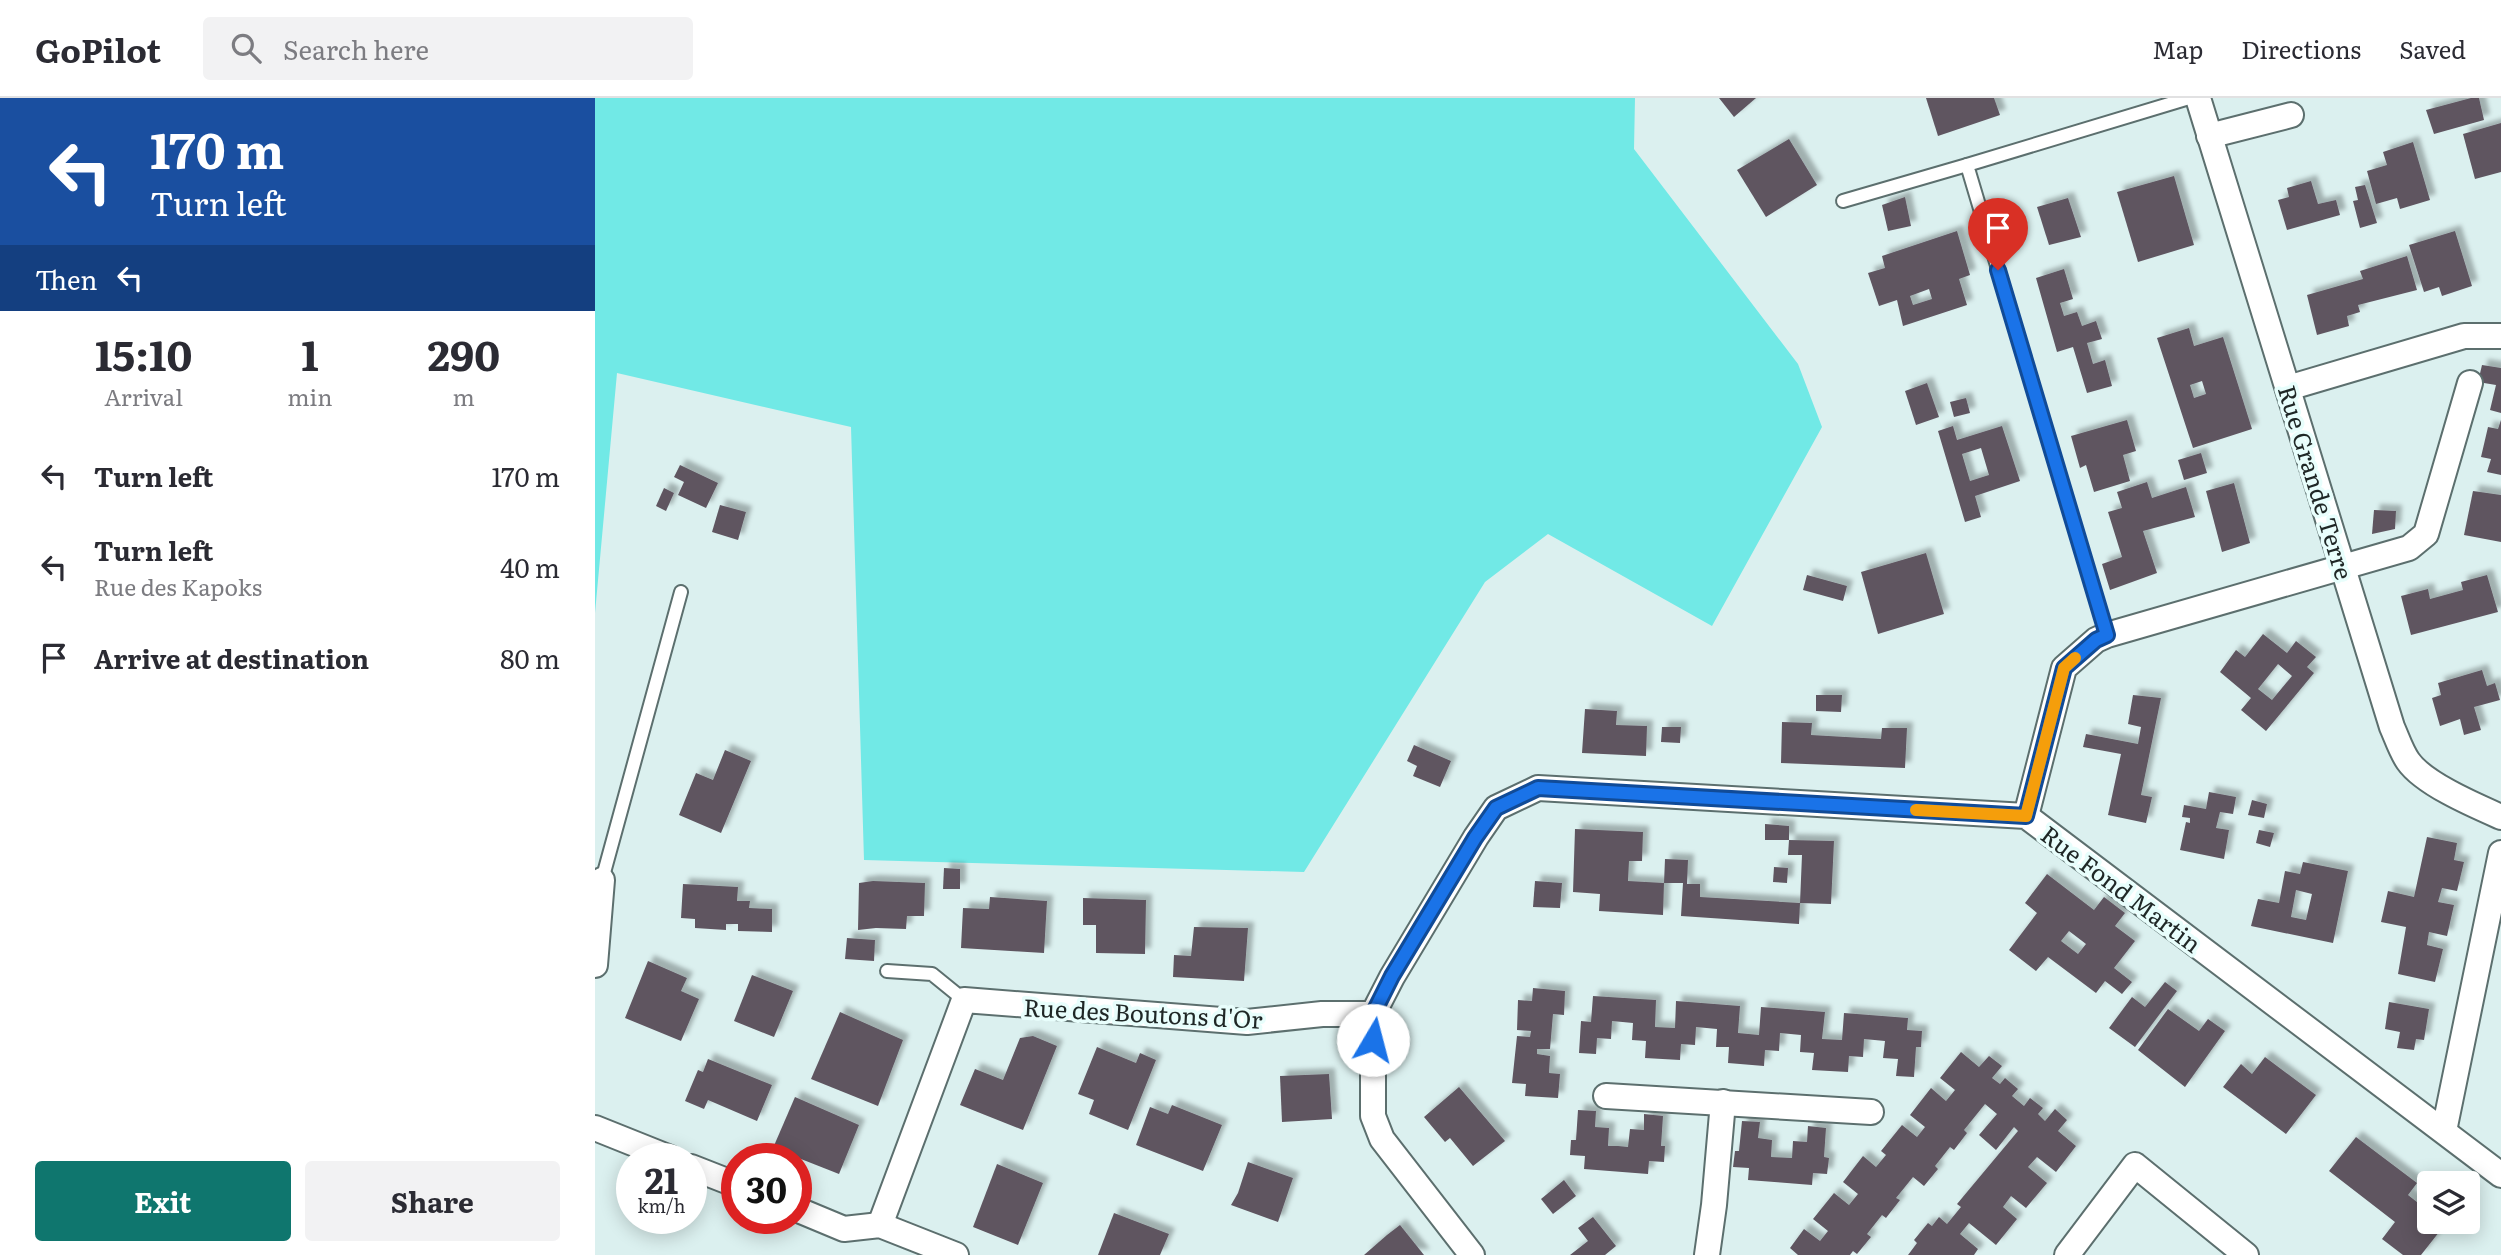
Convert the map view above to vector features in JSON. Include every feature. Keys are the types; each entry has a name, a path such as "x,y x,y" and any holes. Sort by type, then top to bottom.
{"street":[{"name":"Rue Grande Terre","path":"2198,98 2392,727 2409,763 2434,783 2501,817"},
{"path":"2209,136 2291,115"},
{"path":"2288,388 2464,336 2501,336"},
{"path":"2026,816 2064,668 2096,640 2107,635 2409,548 2426,534 2470,383"},
{"name":"Rue Fond Martin","path":"1373,1014 1392,976 1496,808 1538,788 2026,816 2501,1175"},
{"path":"2444,1131 2501,853"},
{"path":"595,965 602,880"},
{"path":"880,1225 964,1000"},
{"name":"Rue des Boutons d'Or","path":"964,1000 1247,1022 1322,1014 1373,1014"},
{"path":"1373,1014 1373,1116 1382,1139 1472,1255"},
{"path":"1606,1096 1871,1112"},
{"path":"1707,1255 1723,1102"},
{"path":"595,1128 632,1143"},
{"path":"2067,1255 2135,1165 2246,1255"},
{"path":"812,1216 844,1229 880,1225 956,1255"}],"lane":[{"path":"1843,201 2189,98"},
{"path":"1967,165 2107,635"},
{"path":"602,880 681,592"},
{"path":"887,971 932,974 964,1000"}],"shaded area":[{"path":"595,98 1635,98 1634,149 1798,364 1822,427 1712,626 1548,534 1485,582 1304,872 864,860 851,427 617,373 595,613"}],"building":[{"path":"1719,98 1756,98 1734,117"},
{"path":"1926,98 1994,98 2000,115 1938,136"},
{"path":"2479,98 2484,120 2434,134 2426,110"},
{"path":"2501,123 2501,172 2475,179 2463,134"},
{"path":"1789,139 1817,185 1766,217 1737,170"},
{"path":"2413,142 2430,200 2400,209 2397,198 2376,204 2367,171 2387,165 2383,152"},
{"path":"2174,176 2194,245 2138,262 2117,192"},
{"path":"2311,181 2318,204 2336,200 2340,215 2287,230 2278,200 2289,197 2287,188"},
{"path":"2365,185 2377,223 2360,228 2353,201 2358,200 2355,187"},
{"path":"1905,197 1911,226 1888,231 1882,205"},
{"path":"2068,198 2081,237 2049,245 2037,207"},
{"path":"1957,231 1970,275 1959,279 1967,305 1903,326 1897,300 1879,306 1868,273 1885,268 1882,256","holes":["1929,289 1932,299 1913,305 1910,296"]},
{"path":"2455,231 2472,286 2442,296 2439,287 2424,292 2409,245"},
{"path":"2407,256 2417,290 2358,305 2360,312 2347,316 2349,326 2317,335 2307,295 2363,279 2360,271"},
{"path":"2064,269 2073,299 2060,303 2064,316 2077,312 2082,326 2096,321 2102,339 2087,343 2093,364 2105,360 2112,386 2087,393 2073,347 2057,352 2036,278"},
{"path":"2189,328 2194,346 2223,337 2252,429 2193,448 2157,338","holes":["2202,381 2206,394 2194,398 2190,385"]},
{"path":"2482,365 2501,368 2501,413 2490,410 2496,385 2478,382"},
{"path":"1927,383 1939,417 1916,425 1905,391"},
{"path":"1966,398 1970,413 1954,417 1950,402"},
{"path":"2127,420 2136,451 2123,455 2130,481 2094,492 2086,465 2080,468 2071,436"},
{"path":"2501,420 2501,475 2487,472 2491,459 2481,457 2488,427 2498,429"},
{"path":"1953,426 1957,440 2002,426 2020,481 1975,496 1981,517 1965,522 1938,431","holes":["1981,448 1989,475 1970,481 1962,454"]},
{"path":"2201,453 2207,473 2184,480 2178,460"},
{"path":"680,465 718,483 706,508 678,495 684,482 674,477"},
{"path":"2147,482 2152,498 2186,487 2195,517 2143,531 2157,573 2110,590 2102,564 2122,557 2108,512 2122,508 2117,492"},
{"path":"2234,483 2250,543 2222,552 2206,491"},
{"path":"664,488 674,493 666,511 656,506"},
{"path":"2473,491 2501,495 2501,542 2464,535"},
{"path":"720,505 746,512 738,540 712,532"},
{"path":"2374,510 2396,511 2395,529 2372,534"},
{"path":"1926,553 1944,614 1878,634 1861,572"},
{"path":"1807,575 1847,586 1843,601 1803,590"},
{"path":"2487,575 2498,612 2411,635 2401,596 2428,589 2430,599 2463,590 2461,582"},
{"path":"2263,634 2287,653 2296,641 2316,657 2307,667 2314,673 2266,731 2241,710 2251,698 2220,672 2236,650 2245,657","holes":["2278,664 2292,676 2272,700 2258,689"]},
{"path":"2482,670 2487,686 2495,683 2500,700 2474,707 2481,730 2464,735 2460,719 2440,726 2432,698 2441,695 2438,683"},
{"path":"1816,695 1842,695 1841,712 1816,711"},
{"path":"2133,695 2161,698 2141,795 2152,797 2146,823 2108,815 2121,754 2083,747 2086,734 2138,744 2141,727 2128,724"},
{"path":"1585,709 1617,711 1616,725 1647,726 1646,756 1582,753"},
{"path":"1782,722 1812,723 1811,735 1881,739 1882,728 1907,728 1905,768 1781,763"},
{"path":"1662,727 1681,727 1680,743 1661,742"},
{"path":"1414,745 1451,761 1440,787 1413,776 1417,766 1407,761"},
{"path":"725,750 751,761 721,833 679,815 696,773 713,780"},
{"path":"2209,792 2236,797 2233,814 2220,812 2216,828 2229,830 2224,859 2180,850 2186,822 2190,823 2190,818 2182,817 2184,805 2206,809"},
{"path":"2252,800 2267,804 2264,818 2248,815"},
{"path":"1765,824 1789,826 1789,840 1765,840"},
{"path":"1575,829 1643,832 1642,861 1629,861 1628,881 1664,883 1663,915 1599,911 1600,894 1573,892"},
{"path":"2259,830 2274,833 2270,847 2256,843"},
{"path":"2427,837 2457,843 2454,860 2464,862 2457,891 2442,888 2438,902 2454,905 2447,936 2429,932 2427,945 2443,949 2435,982 2398,974 2406,927 2381,922 2388,891 2414,897"},
{"path":"1789,840 1834,841 1831,904 1800,903 1802,855 1788,855"},
{"path":"1665,859 1688,860 1687,884 1700,884 1700,897 1800,903 1799,924 1681,916 1683,883 1664,883"},
{"path":"2303,862 2348,871 2333,943 2251,926 2258,899 2279,903 2285,871 2300,874","holes":["2296,890 2312,894 2306,920 2291,917"]},
{"path":"1774,867 1788,868 1787,883 1773,882"},
{"path":"944,868 960,869 960,889 943,889"},
{"path":"2047,874 2094,910 2104,897 2125,913 2115,926 2135,941 2114,968 2132,982 2122,994 2105,981 2096,993 2048,957 2036,971 2009,950 2037,913 2025,903","holes":["2069,931 2086,944 2078,954 2061,941"]},
{"path":"1535,881 1562,883 1560,908 1533,907"},
{"path":"859,883 925,883 924,916 907,916 906,929 858,930"},
{"path":"683,884 738,887 737,901 750,901 749,908 772,909 772,932 738,931 738,924 726,924 726,930 695,928 695,919 681,918"},
{"path":"990,897 1047,901 1044,953 961,948 963,908 989,909"},
{"path":"1083,898 1146,900 1145,954 1096,953 1096,925 1083,925"},
{"path":"1194,927 1248,928 1244,981 1173,977 1174,955 1191,956"},
{"path":"847,938 875,940 874,961 845,959"},
{"path":"648,961 687,978 681,991 699,999 681,1041 625,1018"},
{"path":"752,975 793,991 774,1037 734,1021"},
{"path":"2165,982 2177,991 2135,1047 2109,1028 2132,997 2145,1007"},
{"path":"1533,988 1565,991 1564,1015 1553,1014 1550,1049 1537,1049 1537,1054 1550,1056 1549,1073 1560,1074 1558,1098 1525,1096 1526,1084 1512,1083 1517,1036 1530,1037 1531,1031 1517,1030 1518,1000 1532,1001"},
{"path":"1593,996 1656,1000 1655,1027 1675,1028 1676,1001 1740,1006 1738,1033 1759,1035 1761,1007 1825,1012 1822,1039 1842,1040 1844,1013 1908,1018 1907,1030 1922,1031 1921,1047 1916,1047 1914,1077 1896,1076 1898,1059 1883,1058 1885,1041 1864,1039 1863,1057 1849,1056 1848,1072 1812,1070 1814,1053 1800,1052 1801,1035 1780,1033 1779,1051 1765,1050 1764,1066 1728,1063 1729,1047 1716,1047 1717,1029 1696,1027 1695,1045 1681,1044 1680,1060 1645,1058 1646,1041 1632,1040 1633,1023 1612,1021 1611,1039 1597,1038 1596,1054 1579,1053 1581,1021 1591,1022"},
{"path":"2389,1002 2429,1009 2424,1040 2416,1039 2414,1050 2397,1048 2400,1032 2385,1029"},
{"path":"2168,1009 2199,1031 2208,1019 2225,1031 2185,1087 2138,1050"},
{"path":"840,1012 903,1040 878,1106 811,1079"},
{"path":"1033,1036 1057,1046 1023,1130 960,1105 975,1069 1003,1080 1020,1038"},
{"path":"1097,1047 1136,1063 1140,1053 1156,1060 1128,1130 1089,1114 1094,1100 1078,1094"},
{"path":"1961,1052 1979,1067 1989,1056 2002,1066 1992,1078 2000,1084 2005,1078 2018,1089 2012,1096 2024,1106 2030,1098 2043,1108 2038,1114 2045,1121 2055,1109 2067,1120 2058,1131 2076,1146 2056,1172 2037,1157 2028,1167 2047,1183 2026,1208 2011,1196 2003,1207 2017,1219 1996,1245 1969,1223 1960,1234 1978,1249 1974,1255 1908,1255 1917,1243 1914,1240 1928,1223 1932,1226 1939,1217 1947,1224 1961,1207 1957,1204 2018,1131 2014,1127 1996,1150 1979,1135 1997,1114 1985,1104 1964,1130 1967,1133 1954,1150 1950,1147 1935,1166 1938,1169 1924,1186 1913,1177 1896,1198 1900,1200 1886,1218 1882,1215 1867,1234 1871,1237 1857,1254 1853,1251 1850,1255 1798,1255 1790,1248 1804,1229 1820,1241 1828,1231 1813,1219 1834,1193 1849,1205 1858,1194 1843,1182 1863,1156 1876,1167 1886,1155 1881,1151 1902,1125 1917,1137 1925,1127 1910,1115 1931,1088 1946,1101 1955,1090 1940,1078"},
{"path":"2265,1057 2316,1095 2286,1134 2223,1087 2241,1064 2252,1074"},
{"path":"708,1059 772,1085 757,1121 708,1100 704,1109 685,1101 698,1070 703,1072"},
{"path":"1329,1074 1332,1119 1282,1122 1280,1076"},
{"path":"1459,1087 1505,1141 1473,1166 1450,1138 1445,1142 1424,1117"},
{"path":"795,1097 859,1125 839,1174 812,1163 812,1143 775,1143"},
{"path":"1172,1105 1222,1125 1203,1171 1136,1145 1150,1107 1168,1114"},
{"path":"1578,1110 1596,1111 1595,1127 1609,1128 1608,1146 1628,1147 1630,1129 1644,1130 1644,1114 1663,1116 1661,1146 1665,1146 1664,1162 1649,1161 1648,1174 1584,1169 1585,1156 1570,1155 1571,1140 1576,1140"},
{"path":"1742,1121 1760,1122 1758,1138 1772,1140 1771,1157 1792,1158 1793,1141 1807,1142 1808,1126 1826,1128 1824,1157 1829,1158 1827,1174 1813,1173 1812,1185 1748,1180 1749,1168 1733,1167 1735,1151 1739,1151"},
{"path":"2356,1137 2417,1183 2408,1195 2417,1202 2417,1234 2438,1234 2421,1255 2403,1255 2382,1239 2395,1222 2329,1171"},
{"path":"1248,1162 1293,1178 1278,1222 1231,1205"},
{"path":"997,1164 1043,1183 1018,1245 973,1227"},
{"path":"1564,1180 1576,1196 1553,1214 1541,1199"},
{"path":"1114,1213 1169,1234 1160,1255 1098,1255"},
{"path":"1593,1217 1616,1246 1605,1255 1570,1255 1588,1241 1578,1228"},
{"path":"1400,1225 1424,1255 1364,1255 1387,1235"}],"slow traffic":[{"path":"1916,810 2026,816 2064,668 2075,658"}],"route":[{"path":"1373,1040 1373,1014 1392,976 1475,838 1496,808 1538,788 2026,816 2064,668 2096,640 2107,635 1998,270"}]}
